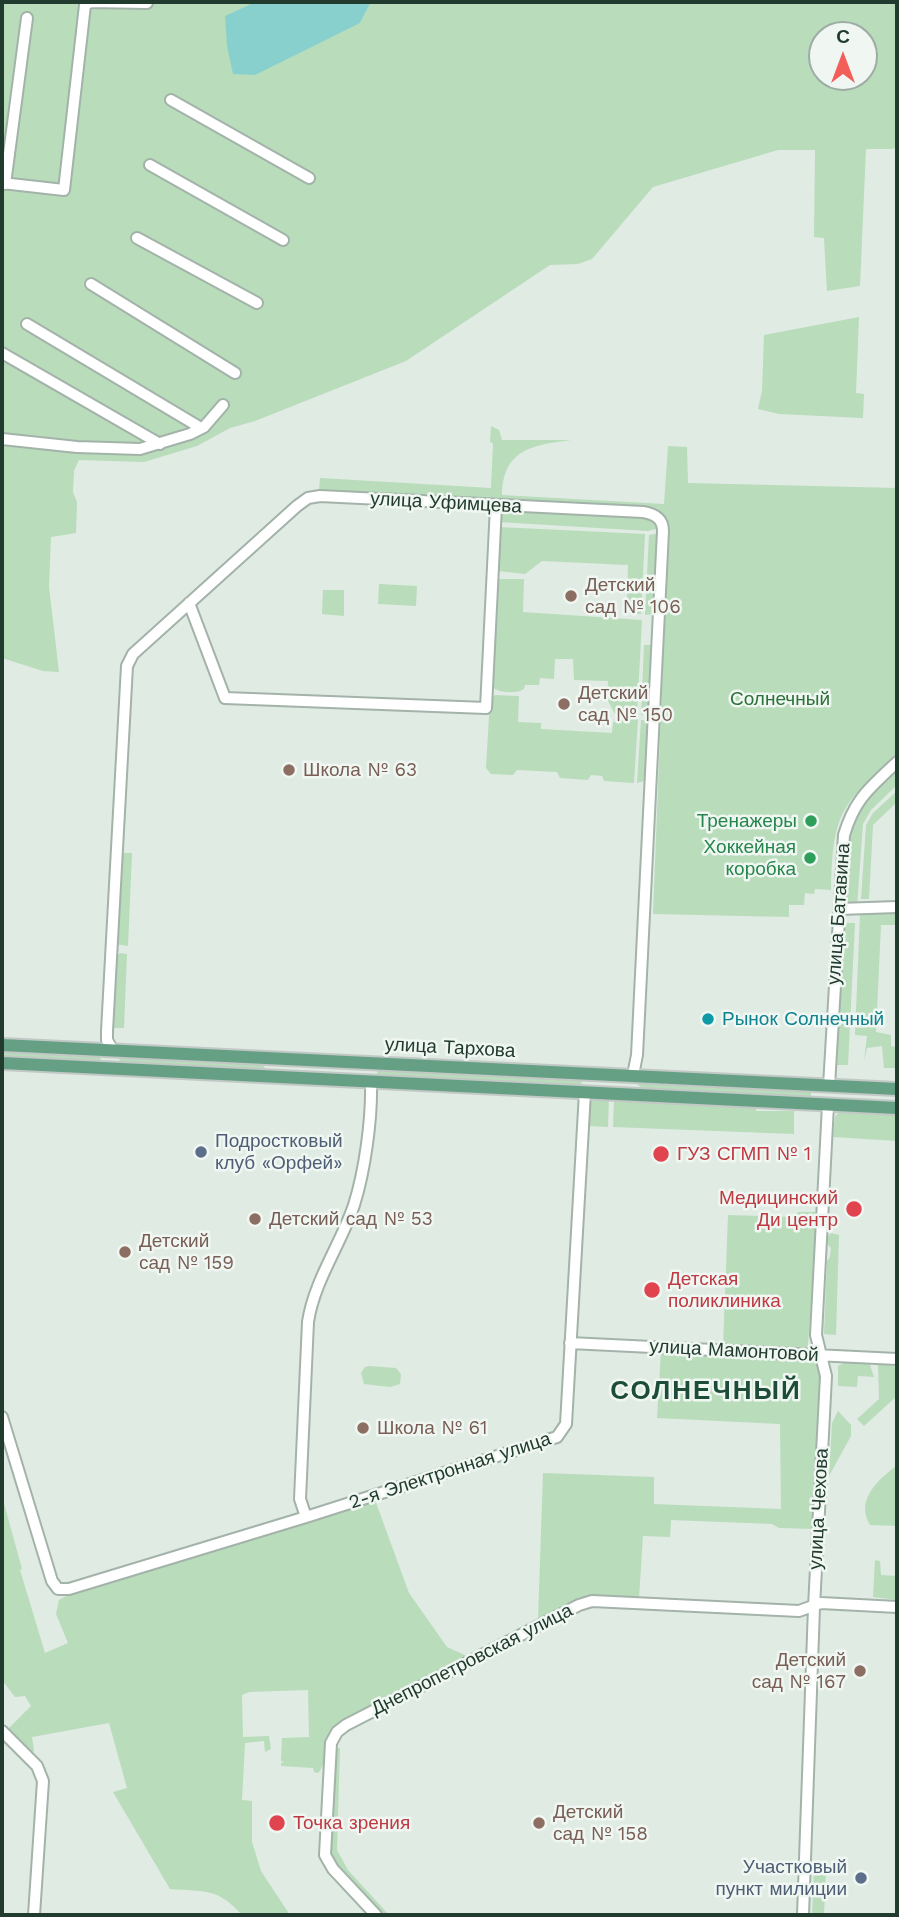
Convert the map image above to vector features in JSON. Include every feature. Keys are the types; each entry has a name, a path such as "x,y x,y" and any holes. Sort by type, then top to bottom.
{"main road":[{"name":"улица Тархова","path":"2,1045 897,1089"},
{"path":"112,1069 113,1051"},
{"name":"улица Тархова","path":"2,1063 897,1108"},
{"path":"586,1092 587,1073"},
{"path":"632,1075 632,1094"},
{"path":"828,1086 828,1105"},
{"path":"864,1106 865,1088"}],"street":[{"path":"27,18 3,183 64,190 85,5 90,2 147,3"},
{"path":"171,100 309,178"},
{"path":"150,165 283,240"},
{"path":"137,238 257,303"},
{"path":"91,284 235,373"},
{"path":"27,324 201,428"},
{"path":"2,353 160,444"},
{"path":"2,439 77,447 140,449 201,428 223,405"},
{"name":"улица Уфимцева","path":"113,1051 107,1041 107,1031 125,673 133,654 308,498 320,496 651,513 663,526 645,920 637,1055 632,1075"},
{"path":"190,603 225,698 486,708 496,506"},
{"name":"улица Батавина","path":"828,1086 844,835 851,812 866,792 897,762"},
{"path":"839,909 897,907"},
{"path":"306,1517 300,1496 308,1322 312,1304 354,1206 370,1119 371,1082"},
{"name":"2-я Электронная улица","path":"2,1417 52,1581 58,1589 69,1589 306,1517 557,1437 566,1424 586,1092"},
{"name":"улица Чехова","path":"803,1915 814,1607 826,1376 816,1335 828,1105"},
{"name":"улица Мамонтовой","path":"570,1343 897,1359"},
{"name":"Днепропетровская улица","path":"376,1915 333,1869 325,1855 331,1743 337,1732 346,1725 579,1605 592,1601 799,1611 821,1603 897,1607"},
{"path":"2,1731 37,1766 43,1781 34,1915"}],"green space":[{"path":"2,2 252,2 250,5 360,23 371,2 897,2 897,143 894,149 866,149 860,286 827,291 824,238 814,237 815,150 778,150 653,187 592,259 578,264 550,265 406,361 255,421 230,428 197,446 144,462 79,460 74,471 73,492 77,502 76,533 51,537 49,587 59,672 43,671 2,658"},
{"path":"859,317 856,393 864,394 863,418 779,414 758,409 762,391 764,335"},
{"name":"Солнечный","path":"491,426 499,430 502,440 571,440 533,447 514,459 504,480 502,495 664,504 668,446 687,447 688,483 897,488 897,753 863,786 844,812 834,843 831,890 815,889 814,894 805,893 804,905 789,905 789,917 653,914 668,531 666,520 659,512 319,491 320,478 491,488"},
{"path":"501,510 652,517 660,528 648,531 498,522"},
{"path":"498,527 645,534 641,614 638,614 627,600 628,565 542,561 525,574 498,571"},
{"path":"660,533 654,614 645,615 649,535"},
{"path":"524,579 523,612 642,620 637,715 615,714 607,699 608,681 574,680 573,659 555,659 554,679 540,678 539,685 525,685 521,691 512,692 499,691 492,687 497,580"},
{"path":"379,584 417,586 416,606 378,604"},
{"path":"323,590 344,590 344,616 322,614"},
{"path":"644,645 654,645 649,714 641,715"},
{"path":"495,695 519,696 518,722 541,723 541,729 612,733 613,723 617,719 638,719 634,783 604,781 602,776 591,775 588,780 560,778 557,772 517,770 513,775 491,774 486,768 490,699"},
{"path":"641,720 650,721 647,780 637,783"},
{"path":"897,767 897,785 871,810 863,824 857,906 850,904 845,898 846,867 847,846 854,816 867,796"},
{"path":"897,791 897,802 873,825 869,899 861,899 866,825 873,813"},
{"path":"122,853 132,853 128,946 115,944"},
{"path":"860,914 897,914 897,925 881,925 876,1032 891,1035 891,1046 897,1047 897,1068 884,1068 882,1046 867,1048 864,1061 867,1036 855,1035"},
{"path":"842,923 855,923 848,1065 837,1065"},
{"path":"120,953 127,954 124,1028 112,1028 114,958"},
{"path":"2,1051 101,1056 100,1063 2,1058"},
{"path":"121,1057 259,1064 265,1067 261,1071 121,1064"},
{"path":"378,1070 579,1078 582,1082 580,1085 379,1076"},
{"path":"639,1082 811,1091 811,1097 642,1088 638,1085"},
{"path":"595,1098 609,1098 608,1127 587,1126 588,1104"},
{"path":"614,1099 756,1106 756,1111 794,1111 794,1134 613,1127"},
{"path":"840,1110 897,1114 897,1141 833,1137 835,1117"},
{"path":"798,1212 818,1212 806,1349 723,1347 728,1215 793,1217"},
{"path":"831,1233 839,1235 836,1335 824,1334 827,1261 831,1248 827,1244 827,1237"},
{"path":"661,1351 812,1360 818,1363 821,1375 814,1529 779,1528 772,1524 671,1520 670,1537 643,1536 639,1598 590,1596 538,1620 543,1473 654,1477 654,1504 781,1509 780,1424 657,1418"},
{"path":"845,1362 869,1362 874,1377 858,1376 857,1387 838,1386 838,1366"},
{"path":"878,1363 897,1367 897,1396 864,1426 857,1419 879,1399"},
{"path":"369,1366 396,1368 401,1374 400,1384 390,1387 364,1384 361,1373"},
{"path":"838,1411 851,1425 851,1436 829,1476 832,1423"},
{"path":"896,1466 897,1526 870,1525 866,1516 867,1499 876,1484"},
{"path":"2,1496 22,1569 20,1570 45,1653 68,1643 56,1614 59,1600 68,1595 375,1500 409,1593 447,1647 467,1656 334,1726 328,1737 322,1768 318,1773 314,1772 313,1768 281,1766 284,1762 281,1761 282,1738 309,1737 308,1690 249,1692 242,1695 243,1737 269,1736 271,1749 265,1752 264,1741 245,1743 242,1800 252,1801 252,1842 261,1871 290,1915 242,1915 217,1895 170,1889 113,1792 127,1788 109,1723 32,1737 32,1754 8,1729 31,1706 25,1696 15,1697 2,1680"},
{"path":"875,1560 880,1561 881,1575 897,1576 897,1600 873,1597"},
{"path":"340,1748 337,1850 348,1870 389,1915 381,1915 341,1873 330,1856 334,1749"},
{"path":"817,1866 826,1871 824,1915 812,1915 814,1868"}],"water":[{"path":"252,2 371,2 360,23 255,75 233,74 227,46 225,16"}],"place":[{"name":"Детский сад № 106","path":"571,596"},
{"name":"Детский сад № 150","path":"564,704"},
{"name":"Школа № 63","path":"289,770"},
{"name":"Тренажеры","path":"811,821"},
{"name":"Хоккейная коробка","path":"810,858"},
{"name":"Рынок Солнечный","path":"708,1019"},
{"name":"Подростковый клуб «Орфей»","path":"201,1152"},
{"name":"ГУЗ СГМП № 1","path":"661,1154"},
{"name":"Медицинский Ди центр","path":"854,1209"},
{"name":"Детский сад № 53","path":"255,1219"},
{"name":"Детский сад № 159","path":"125,1252"},
{"name":"Детская поликлиника","path":"652,1290"},
{"name":"Школа № 61","path":"363,1428"},
{"name":"Детский сад № 167","path":"860,1671"},
{"name":"Точка зрения","path":"277,1823"},
{"name":"Детский сад № 158","path":"539,1823"},
{"name":"Участковый пункт милиции","path":"861,1878"}],"district":[{"name":"СОЛНЕЧНЫЙ","path":"706,1391"}]}
